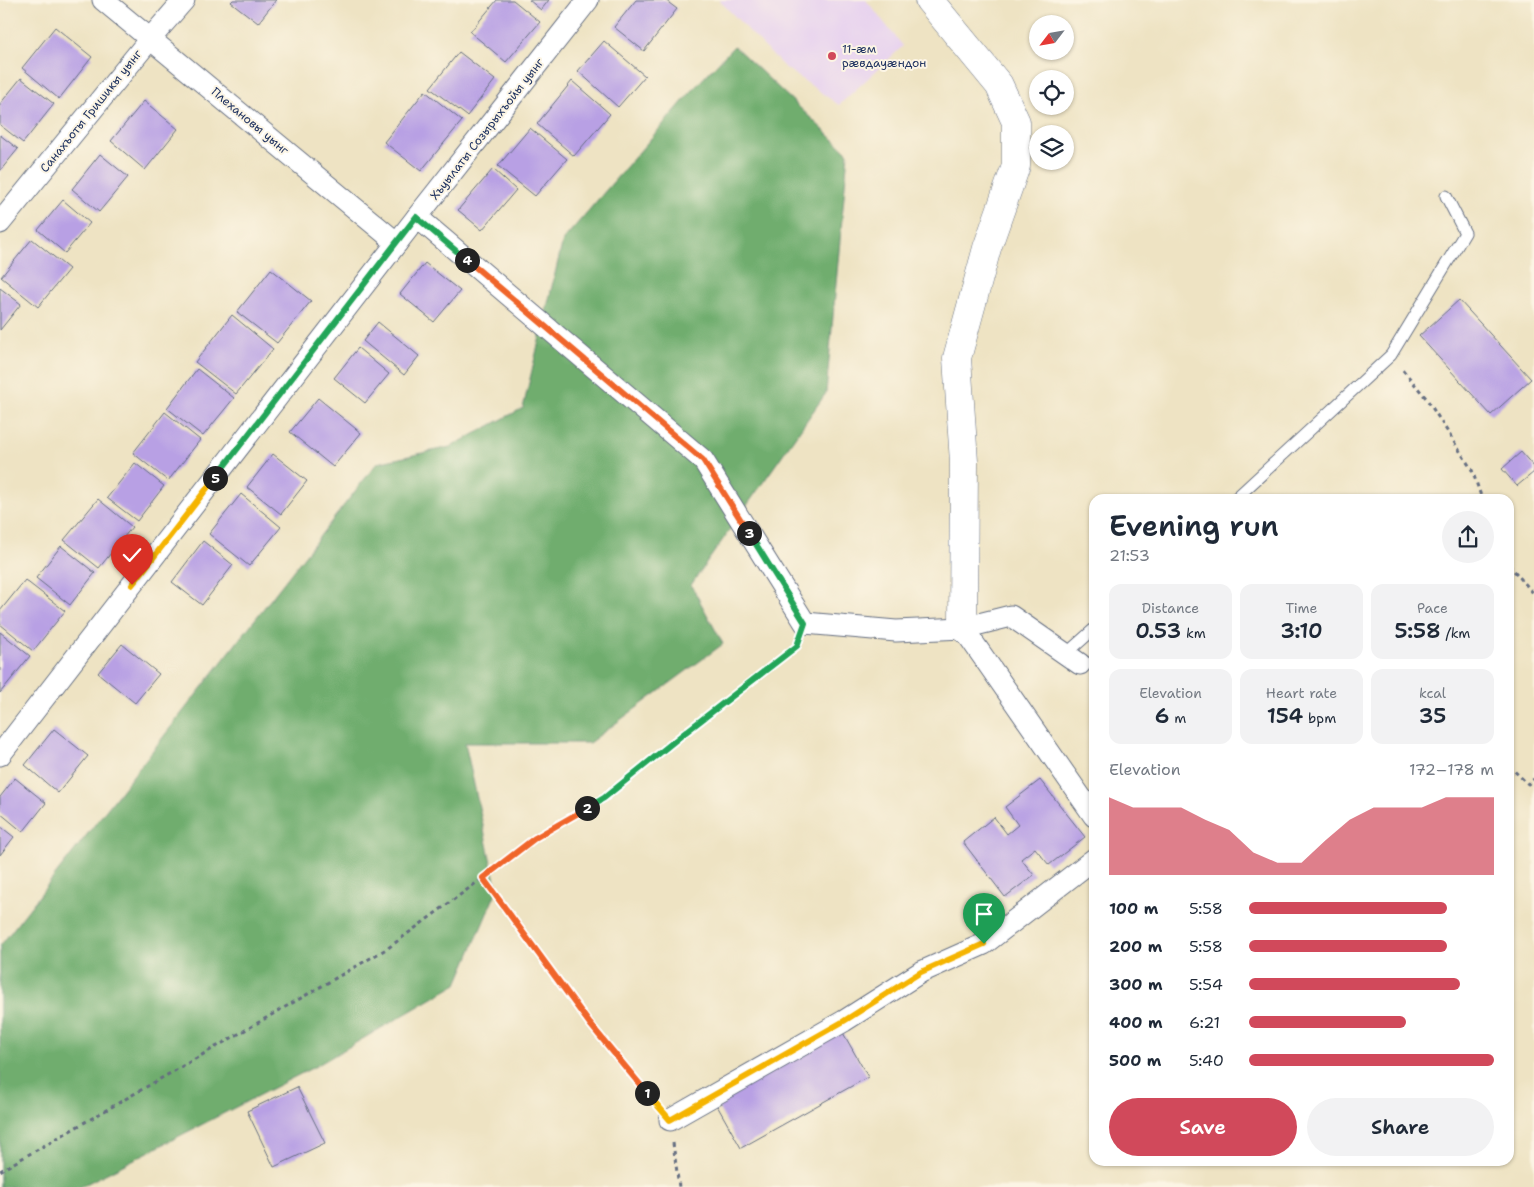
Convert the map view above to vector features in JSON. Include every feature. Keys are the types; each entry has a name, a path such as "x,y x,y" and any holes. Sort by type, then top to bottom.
{"street":[{"name":"Плехановы уынг","path":"103,0 397,243"},
{"name":"Санахъоты Гришикы уынг","path":"0,223 150,38 184,0"},
{"name":"Хъуылаты Созырыхъойы уынг","path":"0,756 416,217 588,0"},
{"path":"929,0 999,84 1016,122 1016,166 988,248 957,358 964,462 963,628 1089,809"},
{"path":"416,217 703,460 805,623 896,631 963,628 1011,616 1080,660"},
{"path":"670,1120 844,1021 921,972 984,944 1089,863"}],"lane":[{"path":"1240,494 1391,355 1465,233 1446,196"},
{"path":"1080,660 1089,640"}],"path":[{"path":"1391,355 1426,398 1472,470 1480,494"},
{"path":"1514,571 1534,594"},
{"path":"0,1171 388,948 535,838 604,798 797,646 805,623"},
{"path":"1514,771 1528,784 1534,779"},
{"path":"483,878 590,1024 670,1120 679,1187"}],"shaded area":[{"name":"11-æм рӕвдауӕндон","path":"719,0 866,0 903,46 839,105 783,66"}],"green space":[{"path":"734,46 848,153 826,393 691,585 723,644 589,743 465,743 497,890 457,984 316,1066 80,1187 0,1187 0,946 377,463 450,447 523,408 563,240 698,84"}],"building":[{"path":"233,0 276,0 258,23 231,2"},
{"path":"497,0 513,0 540,22 506,62 470,32"},
{"path":"529,0 549,0 541,10"},
{"path":"636,0 665,0 677,9 644,51 614,27"},
{"path":"55,27 92,57 59,99 22,68"},
{"path":"604,41 645,76 618,107 578,71"},
{"path":"459,52 495,80 467,116 430,88"},
{"path":"21,78 54,104 23,143 0,125 0,104"},
{"path":"572,81 610,114 574,156 537,124"},
{"path":"425,91 462,121 421,171 384,142"},
{"path":"144,101 178,129 145,170 111,141"},
{"path":"530,128 567,159 535,196 498,166"},
{"path":"0,135 18,149 0,171"},
{"path":"100,154 128,177 99,212 72,189"},
{"path":"493,169 516,190 482,230 458,210"},
{"path":"63,200 90,223 65,253 38,230"},
{"path":"32,239 69,269 38,307 1,277"},
{"path":"425,263 460,291 434,322 400,294"},
{"path":"271,269 311,301 277,343 237,312"},
{"path":"0,288 21,304 0,330"},
{"path":"1459,300 1531,379 1491,415 1419,336"},
{"path":"232,315 273,349 236,394 195,362"},
{"path":"378,322 419,356 404,375 363,341"},
{"path":"358,348 389,374 365,403 334,378"},
{"path":"197,369 234,398 203,436 167,408"},
{"path":"318,398 361,433 333,467 290,432"},
{"path":"165,412 200,440 168,481 133,453"},
{"path":"1521,452 1534,467 1534,472 1517,486 1502,469"},
{"path":"273,454 307,481 281,514 247,487"},
{"path":"135,463 164,486 137,521 107,498"},
{"path":"241,494 281,527 249,566 209,534"},
{"path":"98,499 132,527 99,568 64,540"},
{"path":"203,541 233,565 202,605 172,582"},
{"path":"61,546 95,573 70,605 36,578"},
{"path":"25,580 65,611 33,651 0,624 0,611"},
{"path":"0,632 30,656 0,693"},
{"path":"122,644 159,674 135,703 98,673"},
{"path":"54,729 88,756 58,793 25,765"},
{"path":"15,778 46,803 23,832 0,813 0,797"},
{"path":"1040,780 1085,837 1049,865 1035,848 1021,859 1034,875 1005,897 963,842 994,817 1007,834 1018,825 1005,807"},
{"path":"0,826 14,837 0,855"},
{"path":"842,1031 868,1077 741,1148 715,1102"},
{"path":"297,1087 325,1143 274,1167 247,1111"}],"place":[{"name":"11-æм рӕвдауӕндон","path":"832,56"}],"route":[{"path":"132,585 416,217 703,460 805,623 797,646 604,798 535,838 483,878 590,1024 670,1120 844,1021 921,972 984,944"}]}
